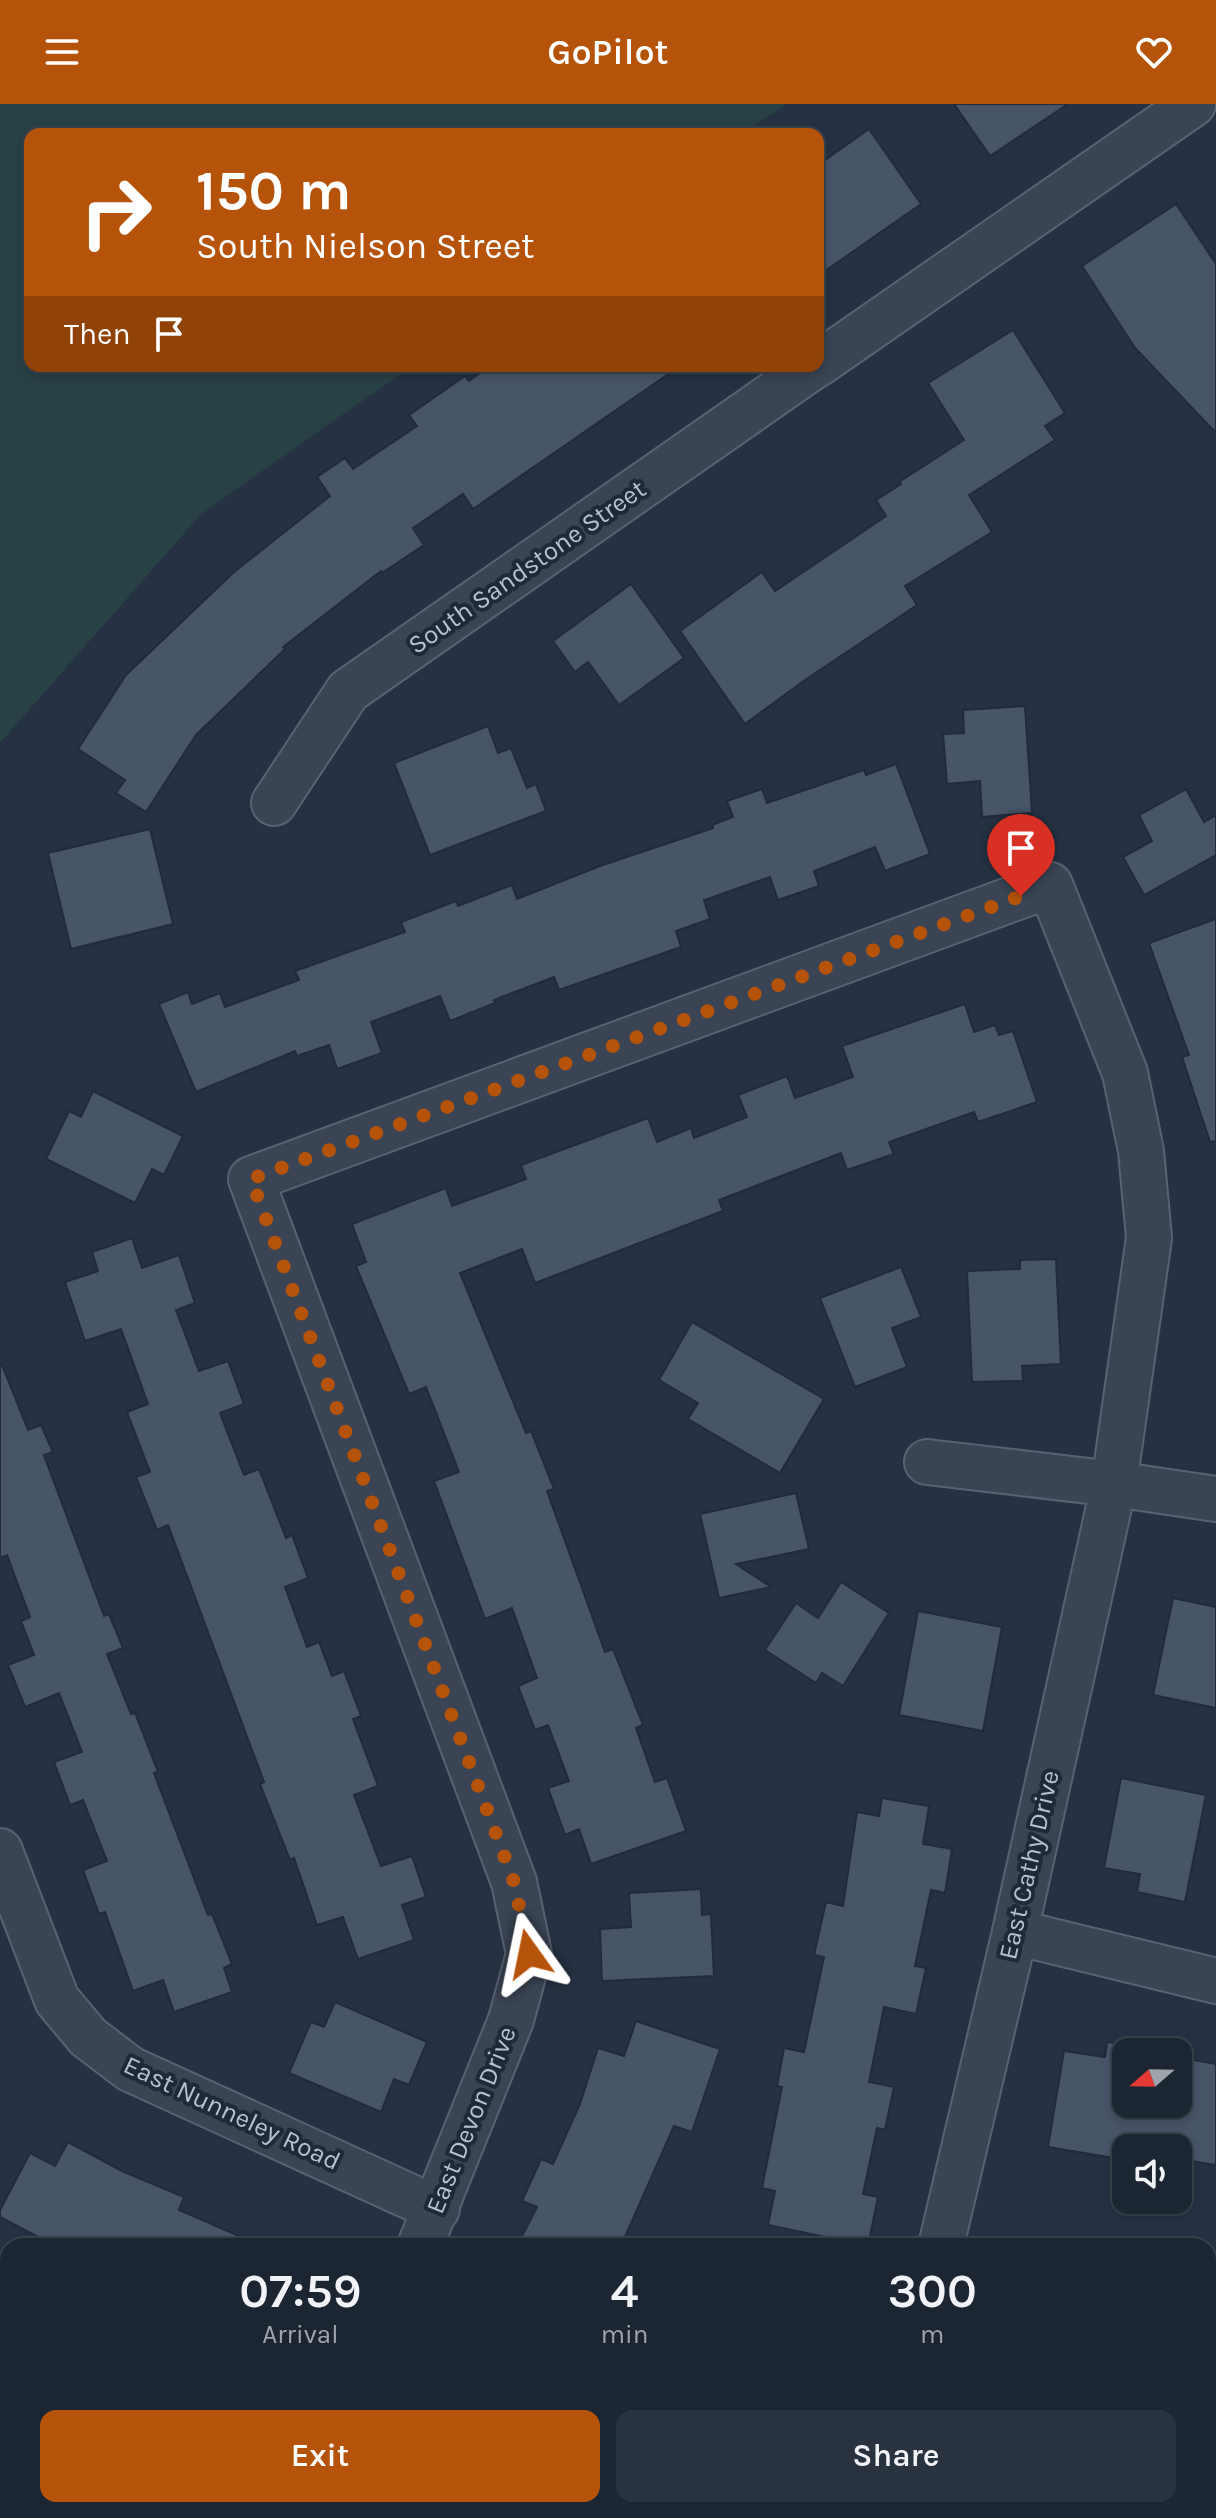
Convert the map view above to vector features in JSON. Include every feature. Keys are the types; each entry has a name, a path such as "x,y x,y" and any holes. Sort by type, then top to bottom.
{"street":[{"name":"South Sandstone Street","path":"824,359 1193,104"},
{"name":"South Sandstone Street","path":"274,803 348,691 806,372"},
{"name":"East Devon Drive","path":"429,2227 511,2020 529,1954 514,1882 251,1179 1050,885"},
{"name":"East Cathy Drive","path":"943,2238 1015,1932 1114,1484 1149,1238 1141,1151 1125,1073 1050,885"},
{"path":"927,1462 1216,1499"},
{"name":"East Nunneley Road","path":"0,1851 57,2000 88,2037 130,2069 429,2227"},
{"path":"1015,1932 1216,1981"}],"green space":[{"path":"0,104 786,104 752,128 24,128 24,372 403,372 201,514 0,743"}],"building":[{"path":"954,104 1068,104 990,156"},
{"path":"869,129 921,204 824,272 824,161"},
{"path":"1176,204 1216,264 1216,433 1135,348 1082,266"},
{"path":"1013,330 1065,413 1045,426 1055,440 969,495 992,532 905,586 917,605 745,724 680,631 762,572 775,591 886,516 876,500 964,440 928,383"},
{"path":"482,372 671,372 473,509 463,494 413,528 424,545 381,571 283,647 285,649 196,735 146,812 116,793 125,780 78,749 126,675 234,572 330,496 317,477 345,458 353,469 417,426 409,415 465,376 469,381"},
{"path":"631,584 684,658 619,705 588,662 575,672 553,641"},
{"path":"1025,706 1032,813 982,817 980,781 947,784 943,734 964,733 963,710"},
{"path":"488,726 498,753 511,748 527,788 536,784 546,811 430,855 394,763"},
{"path":"896,764 930,854 885,871 875,847 814,871 819,886 778,900 770,877 704,900 710,919 676,931 681,947 559,990 554,977 450,1021 440,996 371,1022 382,1053 337,1069 329,1045 297,1056 295,1051 196,1092 159,1004 188,992 192,1004 220,993 225,1007 299,980 295,971 405,932 401,922 456,901 458,906 512,885 517,899 600,866 713,828 712,825 733,817 727,801 762,789 767,803 864,770 866,775"},
{"path":"1186,789 1204,822 1216,815 1216,855 1144,895 1123,857 1152,841 1139,815"},
{"path":"150,829 173,924 71,949 48,853"},
{"path":"1216,919 1216,1141 1210,1142 1182,1057 1189,1055 1149,943"},
{"path":"965,1004 974,1032 995,1025 999,1035 1013,1031 1037,1102 978,1122 974,1112 889,1142 894,1154 847,1170 841,1153 719,1200 723,1211 535,1283 522,1249 460,1273 526,1433 531,1431 554,1489 547,1491 605,1652 613,1649 643,1725 636,1728 655,1782 667,1778 686,1831 591,1864 579,1829 565,1835 548,1788 569,1781 548,1725 535,1730 518,1686 537,1678 512,1608 485,1619 434,1481 459,1472 426,1387 409,1394 356,1266 366,1262 352,1224 446,1188 452,1206 526,1179 521,1165 648,1118 657,1142 691,1128 694,1138 747,1117 738,1095 787,1076 795,1098 853,1077 842,1046"},
{"path":"93,1091 183,1136 164,1175 152,1169 135,1203 46,1159 69,1111 81,1117"},
{"path":"132,1238 142,1268 179,1255 195,1303 176,1310 199,1371 228,1361 244,1404 220,1413 244,1475 259,1469 286,1538 292,1535 308,1578 285,1587 307,1647 319,1642 332,1676 344,1671 361,1716 353,1719 378,1786 354,1795 381,1866 412,1856 426,1897 402,1905 414,1940 358,1959 343,1917 317,1925 294,1858 290,1860 260,1784 264,1782 168,1525 157,1530 136,1477 150,1472 127,1412 148,1404 121,1329 85,1341 65,1282 98,1271 92,1252"},
{"path":"1056,1259 1061,1364 1022,1366 1023,1381 972,1382 967,1271 1020,1269 1020,1260"},
{"path":"901,1267 921,1317 892,1328 907,1367 855,1387 820,1298"},
{"path":"692,1322 824,1399 780,1473 688,1419 698,1403 659,1380"},
{"path":"0,1365 28,1430 41,1425 53,1452 44,1455 104,1616 109,1614 123,1648 107,1654 158,1772 154,1773 208,1915 212,1914 232,1964 224,1968 232,1992 174,2012 163,1980 133,1991 105,1912 99,1914 83,1870 107,1861 83,1800 70,1805 54,1762 82,1752 59,1693 25,1707 8,1665 34,1655 21,1621 30,1617 7,1555 0,1558"},
{"path":"796,1493 809,1549 736,1564 771,1587 719,1598 700,1514"},
{"path":"841,1582 889,1613 843,1686 822,1673 816,1683 765,1650 796,1603 818,1618"},
{"path":"1173,1598 1216,1607 1216,1708 1153,1695"},
{"path":"918,1611 1002,1627 983,1731 899,1715"},
{"path":"1121,1778 1206,1795 1185,1902 1137,1892 1140,1874 1104,1868"},
{"path":"882,1798 929,1806 923,1844 952,1849 945,1893 931,1890 915,1966 926,1968 916,2014 884,2007 869,2082 894,2087 885,2130 877,2128 863,2194 878,2197 870,2238 830,2238 768,2225 775,2191 762,2188 782,2087 777,2086 784,2048 804,2052 824,1957 814,1955 826,1902 843,1906 857,1812 879,1816"},
{"path":"701,1889 702,1915 711,1914 714,1976 602,1981 600,1929 631,1927 629,1893"},
{"path":"335,2002 427,2042 409,2085 394,2079 381,2112 289,2073 311,2022 324,2027"},
{"path":"636,2021 720,2049 692,2132 674,2126 625,2238 521,2238 537,2207 522,2201 541,2159 553,2164 580,2104 598,2048 624,2056"},
{"path":"1107,2042 1112,2043 1112,2118 1192,2118 1192,2060 1216,2064 1216,2165 1192,2161 1192,2134 1112,2134 1112,2158 1048,2147 1064,2051 1105,2057"},
{"path":"68,2142 122,2171 184,2197 179,2210 244,2238 40,2238 0,2217 0,2210 30,2153 55,2166"}],"route":[{"path":"529,1954 514,1882 251,1179 1021,896"}]}
